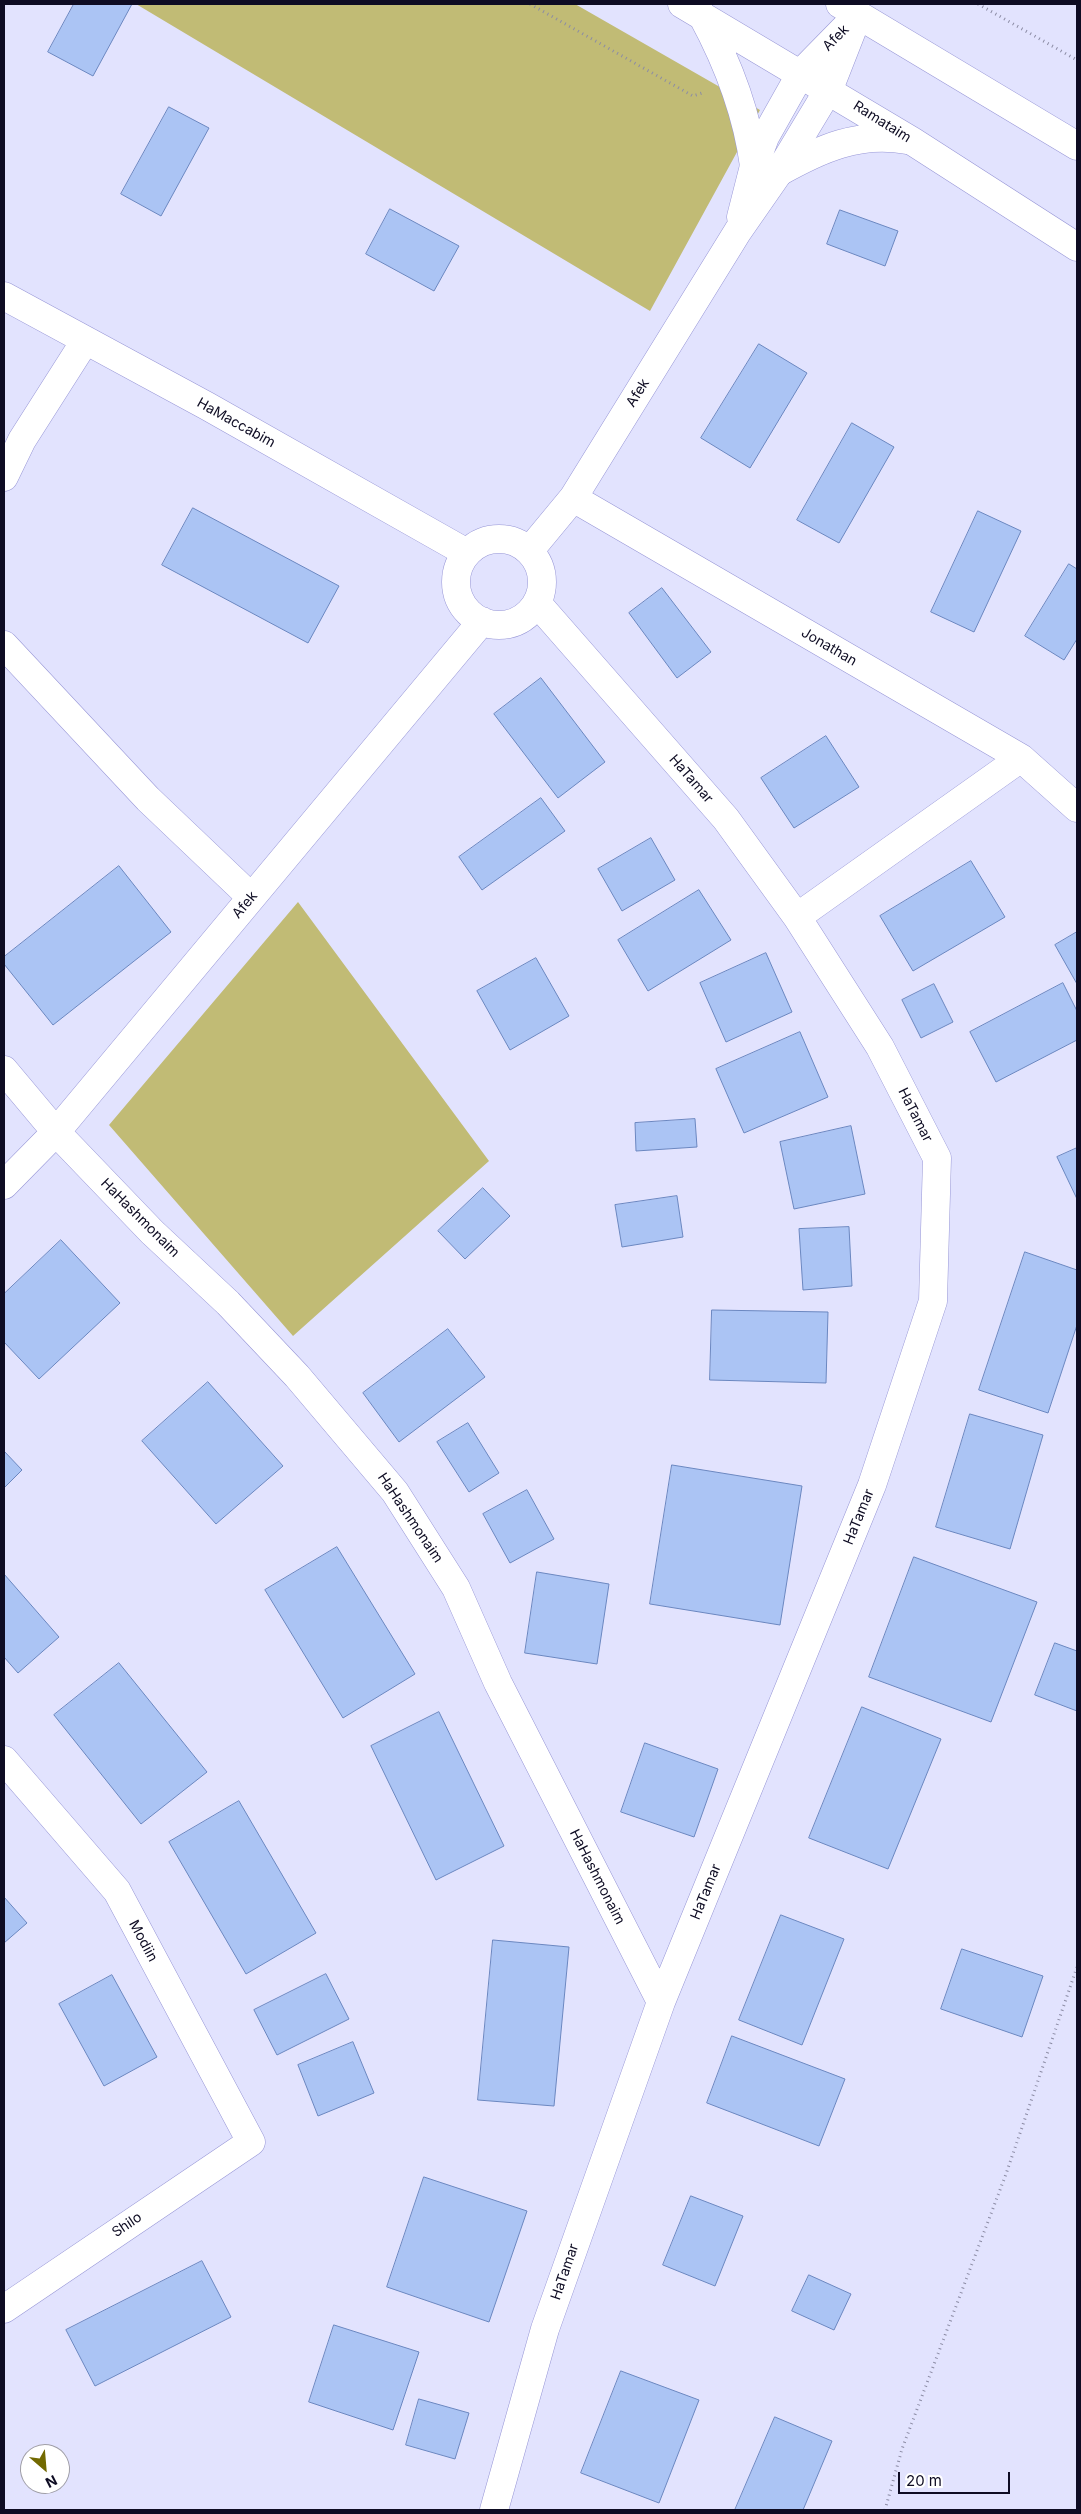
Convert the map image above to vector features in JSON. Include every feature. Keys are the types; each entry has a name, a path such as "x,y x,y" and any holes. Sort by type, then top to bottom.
{"street":[{"path":"692,9 733,81 743,112 766,169 849,140 875,137 912,141"},
{"name":"Ramataim","path":"692,9 912,141 1077,248"},
{"path":"849,9 1077,146"},
{"name":"Afek","path":"766,169 765,137 801,73 849,9"},
{"name":"Afek","path":"530,550 573,498 738,231 766,169 828,89 849,9"},
{"name":"HaMaccabim","path":"4,296 467,553"},
{"path":"4,476 22,440 85,340"},
{"name":"Jonathan","path":"573,498 1020,758 1077,808"},
{"path":"505,538 519,543 530,550 538,562 542,576 542,589 537,603 519,620 507,624 482,621 470,614 462,603 457,590 456,577 460,564 467,553 478,544 491,539 505,538"},
{"name":"HaTamar","path":"494,2510 545,2329 661,2002 872,1485 933,1301 937,1158 880,1047 797,916 726,819 537,603"},
{"name":"Afek","path":"4,1185 56,1132 482,621"},
{"path":"4,644 148,799 251,897"},
{"path":"797,916 1020,758"},
{"name":"HaHashmonaim","path":"4,1070 56,1132 152,1232 228,1303 278,1356 343,1429 395,1492 456,1588 498,1682 661,2002"},
{"name":"Modiin","path":"4,1760 117,1892 251,2142"},
{"name":"Shilo","path":"4,2309 251,2142"}],"path":[{"path":"530,4 693,96 733,81"},
{"path":"978,4 1077,60"},
{"path":"885,2510 902,2449 1006,2174 1077,1967"}],"shaded area":[{"path":"136,4 575,4 760,110 650,311"},
{"path":"298,902 489,1161 293,1336 109,1125"}],"building":[{"path":"74,4 132,4 93,76 48,52"},
{"path":"169,107 209,128 161,216 121,194"},
{"path":"390,209 459,246 434,291 366,254"},
{"path":"840,210 898,231 885,266 827,244"},
{"path":"759,344 807,373 750,468 701,438"},
{"path":"852,423 894,447 839,543 797,520"},
{"path":"193,508 339,586 308,643 162,565"},
{"path":"978,511 1021,531 974,632 931,612"},
{"path":"1069,564 1077,569 1077,639 1064,660 1025,636"},
{"path":"662,588 711,652 677,678 629,613"},
{"path":"541,678 605,762 558,798 494,714"},
{"path":"826,736 859,787 794,828 761,778"},
{"path":"541,798 565,831 482,890 459,857"},
{"path":"651,838 675,880 622,911 598,869"},
{"path":"971,861 1005,917 913,971 880,916"},
{"path":"119,866 171,932 53,1025 4,964 4,957"},
{"path":"699,890 731,940 648,991 618,940"},
{"path":"1077,932 1077,984 1055,945"},
{"path":"766,953 792,1012 726,1042 700,983"},
{"path":"536,958 569,1016 510,1050 477,991"},
{"path":"1063,983 1077,1011 1077,1040 996,1082 970,1032"},
{"path":"934,984 953,1022 921,1038 902,1000"},
{"path":"800,1032 828,1097 744,1133 716,1069"},
{"path":"695,1119 697,1147 636,1151 635,1123"},
{"path":"851,1126 865,1194 794,1209 780,1142"},
{"path":"1077,1148 1077,1199 1057,1157"},
{"path":"483,1188 510,1216 465,1259 438,1231"},
{"path":"677,1196 683,1237 622,1247 615,1205"},
{"path":"849,1227 852,1286 803,1290 799,1229"},
{"path":"61,1240 120,1303 39,1379 4,1342 4,1294"},
{"path":"1025,1252 1077,1270 1077,1325 1048,1413 979,1390"},
{"path":"712,1310 828,1312 826,1383 710,1380"},
{"path":"448,1329 485,1377 399,1442 363,1393"},
{"path":"208,1382 283,1466 216,1524 142,1441"},
{"path":"970,1414 1043,1435 1010,1549 936,1527"},
{"path":"468,1423 499,1473 469,1492 437,1442"},
{"path":"4,1451 22,1470 4,1488"},
{"path":"672,1465 802,1486 780,1625 650,1604"},
{"path":"527,1490 554,1539 510,1563 483,1514"},
{"path":"337,1547 415,1674 343,1718 265,1590"},
{"path":"914,1557 1037,1602 991,1722 869,1677"},
{"path":"537,1572 609,1584 597,1664 525,1653"},
{"path":"4,1574 59,1637 18,1673 4,1657"},
{"path":"1055,1643 1077,1651 1077,1711 1035,1695"},
{"path":"119,1663 207,1772 141,1824 54,1715"},
{"path":"862,1707 941,1739 888,1869 809,1838"},
{"path":"439,1712 504,1846 436,1880 371,1746"},
{"path":"645,1743 718,1769 694,1837 621,1812"},
{"path":"239,1801 316,1933 246,1974 169,1842"},
{"path":"4,1897 27,1923 4,1943"},
{"path":"781,1915 844,1939 802,2045 739,2020"},
{"path":"493,1940 569,1947 554,2106 478,2100"},
{"path":"962,1949 1043,1976 1022,2037 941,2009"},
{"path":"326,1974 349,2019 277,2055 254,2010"},
{"path":"112,1975 157,2057 104,2086 59,2004"},
{"path":"732,2036 845,2079 819,2146 707,2103"},
{"path":"353,2042 374,2093 318,2116 298,2065"},
{"path":"424,2177 527,2211 489,2322 387,2287"},
{"path":"691,2196 743,2216 715,2286 663,2265"},
{"path":"202,2261 231,2317 95,2386 66,2330"},
{"path":"809,2275 851,2294 834,2330 792,2311"},
{"path":"334,2325 419,2352 393,2430 309,2402"},
{"path":"621,2371 699,2400 659,2503 581,2473"},
{"path":"419,2399 469,2413 455,2459 406,2445"},
{"path":"775,2417 832,2441 803,2510 735,2510"}]}
